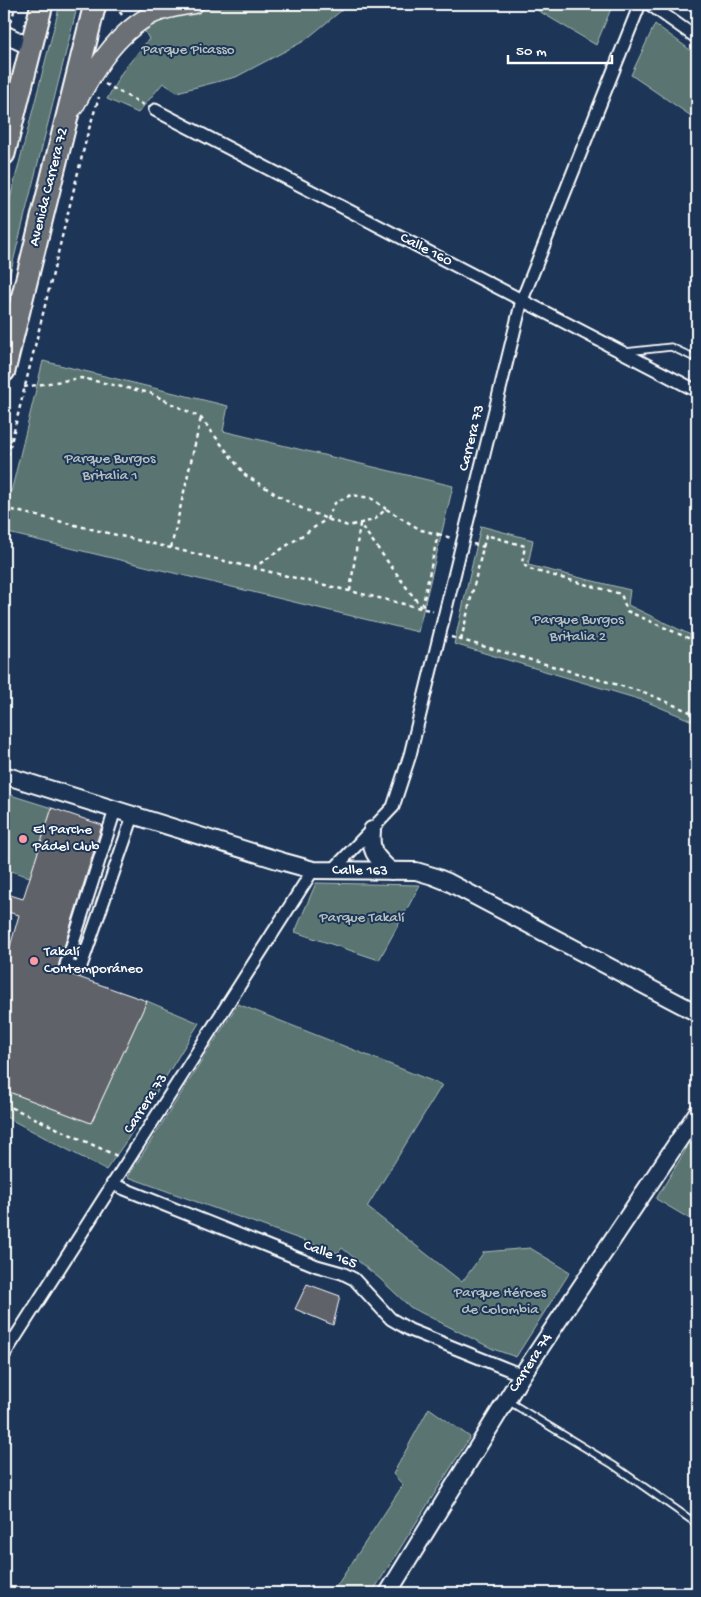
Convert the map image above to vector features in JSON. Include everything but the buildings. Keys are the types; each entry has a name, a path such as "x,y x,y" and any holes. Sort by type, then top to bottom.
{"highway":[{"path":"4,154 42,4"},
{"name":"Avenida Carrera 72","path":"4,371 95,4"}],"main road":[{"path":"65,126 82,92 101,61 131,28 154,14 194,4"}],"street":[{"name":"Carrera 73","path":"333,870 393,807 410,755 522,300 640,4"},
{"path":"649,4 697,38"},
{"path":"4,34 31,48"},
{"name":"Calle 160","path":"155,110 697,391"},
{"name":"Calle 163","path":"4,775 313,870 416,871 433,876 448,882 697,1013"},
{"path":"115,810 66,965 80,970 133,816"},
{"path":"372,830 371,842 374,854 391,871"},
{"path":"102,852 119,857"},
{"name":"Carrera 73","path":"4,1355 313,870"},
{"name":"Carrera 74","path":"388,1593 522,1375 697,1113"},
{"name":"Calle 165","path":"112,1184 317,1266 342,1273 354,1279 390,1319 522,1375"}],"lane":[{"path":"623,352 671,347 697,360"},
{"path":"507,1401 613,1465 697,1524"}],"path":[{"path":"119,11 120,4"},
{"path":"103,83 155,110"},
{"path":"4,471 88,132 100,92"},
{"path":"24,387 81,378 150,393 201,418 246,475 292,504 348,526 374,520 386,509"},
{"path":"171,548 201,418"},
{"path":"253,568 327,519 335,503 351,496 371,498 421,530 438,534 422,608"},
{"path":"4,508 445,614"},
{"path":"360,524 422,608"},
{"path":"350,591 360,524"},
{"path":"461,640 486,535 525,546 522,563 529,570 621,594 627,611 697,642"},
{"path":"440,634 646,693 697,715"},
{"path":"4,1104 128,1160"}],"green space":[{"path":"60,4 78,4 4,298 4,222"},
{"name":"Parque Picasso","path":"234,4 347,4 304,41 236,77 177,92 163,83 138,113 107,99 122,72 149,39 143,28 174,14"},
{"path":"527,4 613,4 596,45"},
{"path":"655,24 697,55 697,120 631,75"},
{"name":"Parque Burgos Britalia 1","path":"43,361 228,406 223,431 453,486 418,632 4,532 4,521"},
{"name":"Parque Burgos Britalia 2","path":"481,526 533,540 528,565 630,590 628,605 697,638 697,723 645,701 454,644"},
{"name":"El Parche Pádel Club","path":"4,793 52,808 30,877 4,869"},
{"name":"Parque Takalí","path":"316,883 420,885 379,960 295,932"},
{"path":"147,1001 199,1023 127,1140 106,1170 4,1116 4,1090 91,1123"},
{"name":"Parque Héroes de Colombia","path":"238,1004 442,1085 367,1207 462,1282 484,1252 530,1248 570,1272 516,1357 493,1349 410,1307 379,1278 342,1248 338,1253 128,1177"},
{"path":"697,1131 697,1219 695,1222 656,1199"},
{"path":"429,1408 470,1437 372,1593 332,1593 403,1485 393,1474"}],"place":[{"name":"El Parche Pádel Club","path":"23,839"},
{"name":"Takalí Contemporáneo","path":"34,961"}]}
